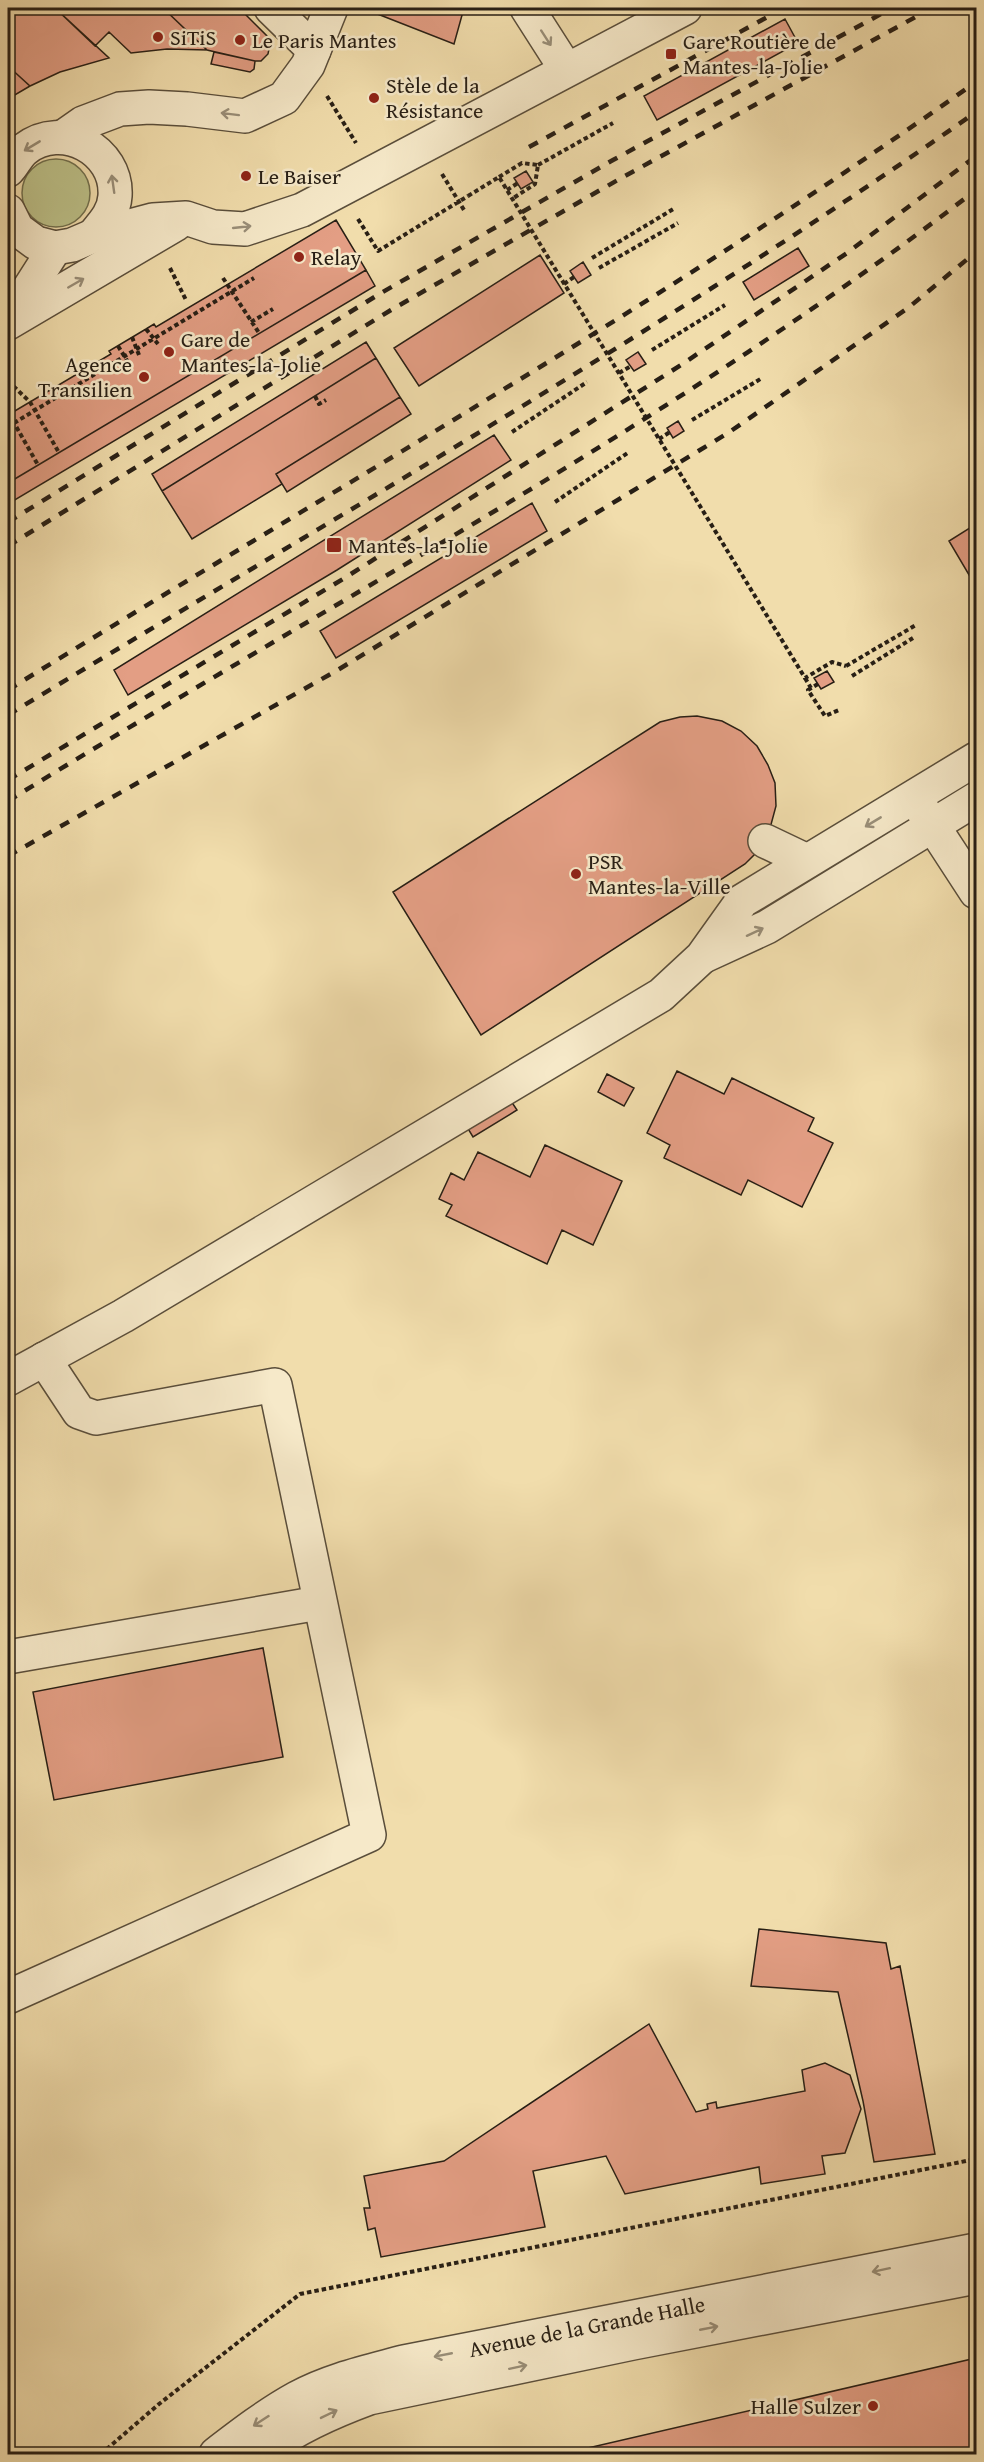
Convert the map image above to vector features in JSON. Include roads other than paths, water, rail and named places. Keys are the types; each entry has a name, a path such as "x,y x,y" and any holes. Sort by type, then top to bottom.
{"street":[{"path":"271,8 311,57"},
{"path":"63,137 83,123 120,109 187,109 245,116 284,98 311,57 331,8"},
{"path":"527,8 566,69"},
{"path":"8,211 17,229 36,243 55,248 72,246 93,236 137,223 186,218 213,227 245,229 302,210 685,8"},
{"path":"8,172 25,149 41,140 63,137 83,142 97,152 112,174 115,196 109,217 93,236"},
{"path":"8,323 186,218"},
{"path":"8,323 55,248"},
{"path":"8,1379 133,1310 661,995 702,957 742,901 976,759"},
{"path":"913,797 976,892"},
{"path":"702,957 767,927 976,799"},
{"path":"765,841 807,861"},
{"path":"8,1997 369,1835 275,1385 96,1418 79,1412 44,1359"},
{"path":"8,1657 319,1603"},
{"name":"Avenue de la Grande Halle","path":"216,2454 256,2424 298,2398 360,2374 404,2362 976,2250"},
{"name":"Avenue de la Grande Halle","path":"261,2454 303,2427 336,2410 369,2398 633,2343 976,2277"}],"railway":[{"path":"529,147 784,8"},
{"path":"8,522 381,293 613,160 892,8"},
{"path":"8,546 391,310 623,177 932,8"},
{"path":"8,690 497,394 739,242 976,82"},
{"path":"8,715 619,347 858,192 976,112"},
{"path":"8,780 343,579 681,365 847,253 976,156"},
{"path":"8,801 622,433 742,356 861,275 976,190"},
{"path":"8,856 336,671 728,433 908,308 976,252"}],"place":[{"name":"SiTiS","path":"158,37"},
{"name":"Le Paris Mantes","path":"240,40"},
{"name":"Gare Routière de Mantes-la-Jolie","path":"671,54"},
{"name":"Stèle de la Résistance","path":"374,98"},
{"name":"Le Baiser","path":"246,176"},
{"name":"Relay","path":"299,257"},
{"name":"Gare de Mantes-la-Jolie","path":"169,352"},
{"name":"Agence Transilien","path":"144,377"},
{"name":"Mantes-la-Jolie","path":"334,545"},
{"name":"PSR Mantes-la-Ville","path":"576,874"},
{"name":"Halle Sulzer","path":"873,2406"}]}
